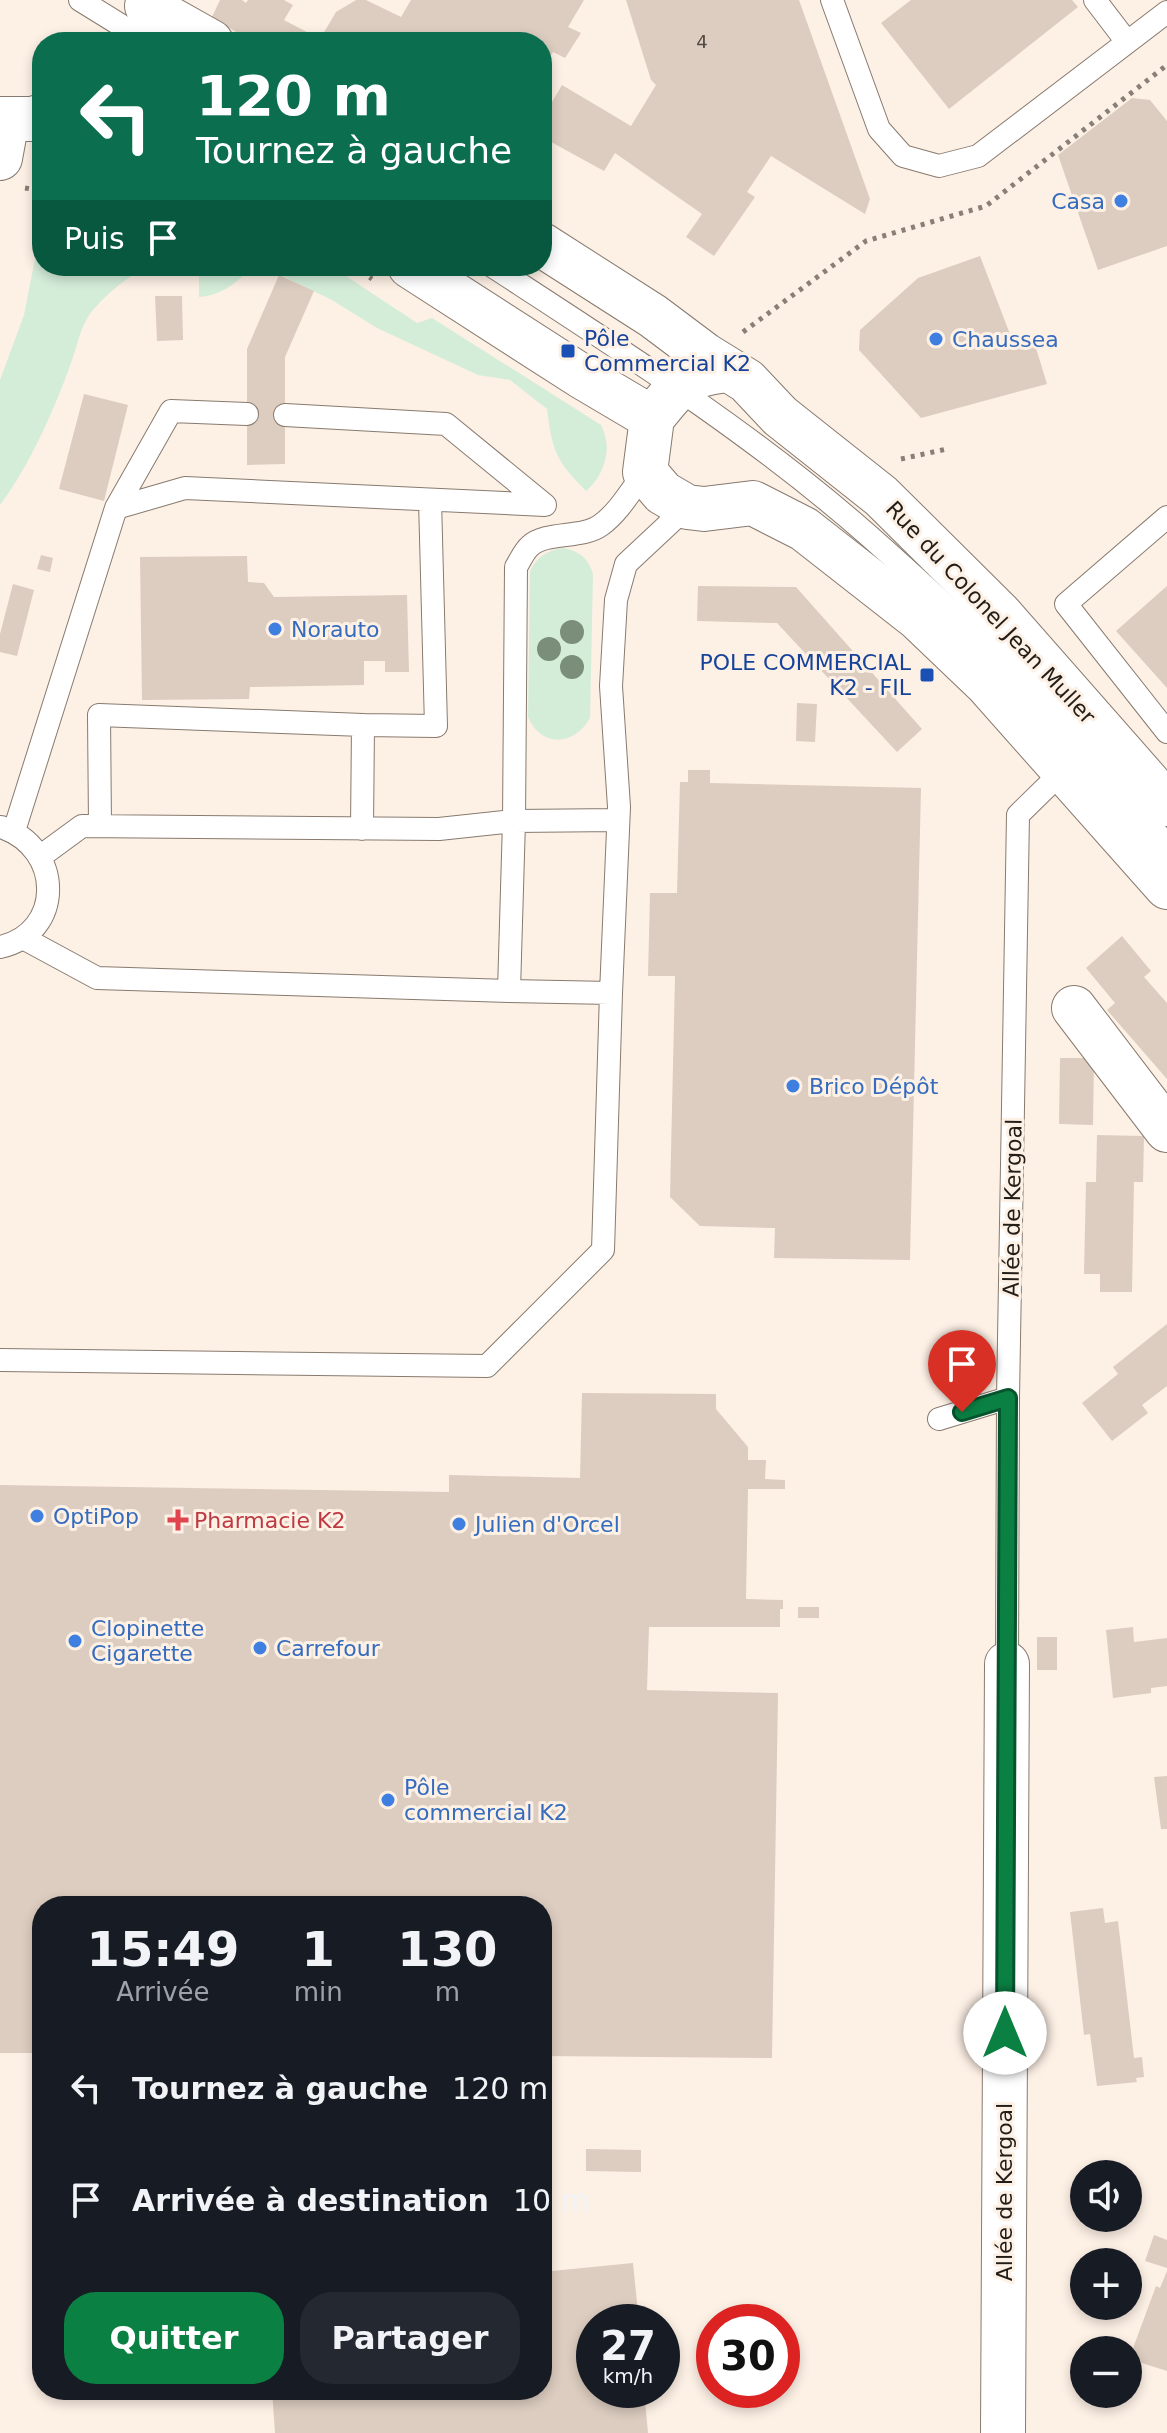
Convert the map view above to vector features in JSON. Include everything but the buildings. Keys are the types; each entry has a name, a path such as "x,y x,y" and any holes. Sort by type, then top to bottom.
{"main road":[{"path":"143,25 171,32"},
{"name":"Rue du Colonel Jean Muller","path":"552,251 653,316 705,355 736,351 747,381 780,416 881,496 999,613 1167,804"},
{"path":"397,276 581,376 664,403"},
{"path":"736,351 700,373 664,403 645,472 663,493 687,507 704,509 753,503 804,529 919,619 986,683 1167,887"},
{"path":"1074,1008 1167,1130"},
{"name":"Allée de Kergoal","path":"1003,2433 1007,1664"}],"lane":[{"path":"80,0 143,25"},
{"path":"832,0 879,129 903,156 939,166 978,156 1167,12"},
{"path":"1095,0 1127,42"},
{"path":"505,276 664,403 759,447 866,533 963,622 1063,725 1167,845"},
{"path":"0,947 23,938 45,909 47,873 41,856 29,842 7,829 116,508 171,411 247,414"},
{"path":"116,508 185,488 545,505 446,424 285,415"},
{"path":"509,991 516,567 530,545 601,525 645,472"},
{"path":"100,826 99,715 436,726 430,500"},
{"path":"0,1360 487,1366 603,1250 618,820 611,686 616,600 626,564 687,507"},
{"path":"1167,517 1066,604 1167,732"},
{"path":"362,829 363,725"},
{"name":"Allée de Kergoal","path":"1007,1664 1008,1398 1018,815 1064,770"},
{"path":"41,856 82,826 439,829 514,821 618,820"},
{"path":"23,938 97,978 611,993"},
{"path":"939,1419 1008,1398"}],"path":[{"path":"736,351 866,241 986,206 1167,65"}],"green space":[{"path":"32,274 132,276 88,317 40,437 0,505 0,380 24,315"},
{"path":"199,276 242,276 226,289 199,297"},
{"path":"282,276 346,276 417,323 432,318 601,425 607,452 593,485 586,491 562,463 551,435 547,409 510,380 478,375 377,328 332,300"},
{"path":"562,548 582,556 593,574 590,718 576,734 558,740 541,734 528,717 530,571 543,555"}],"place":[{"name":"Casa","path":"1121,201"},
{"name":"Chaussea","path":"936,339"},
{"name":"Pôle Commercial K2","path":"568,351"},
{"name":"Norauto","path":"275,629"},
{"name":"POLE COMMERCIAL K2 - FIL","path":"927,675"},
{"name":"Brico Dépôt","path":"793,1086"},
{"name":"OptiPop","path":"37,1516"},
{"name":"Pharmacie K2","path":"178,1520"},
{"name":"Julien d'Orcel","path":"459,1524"},
{"name":"Clopinette Cigarette","path":"75,1641"},
{"name":"Carrefour","path":"260,1648"},
{"name":"Pôle commercial K2","path":"388,1800"}],"route":[{"path":"962,1412 1008,1398 1005,2033"}]}
